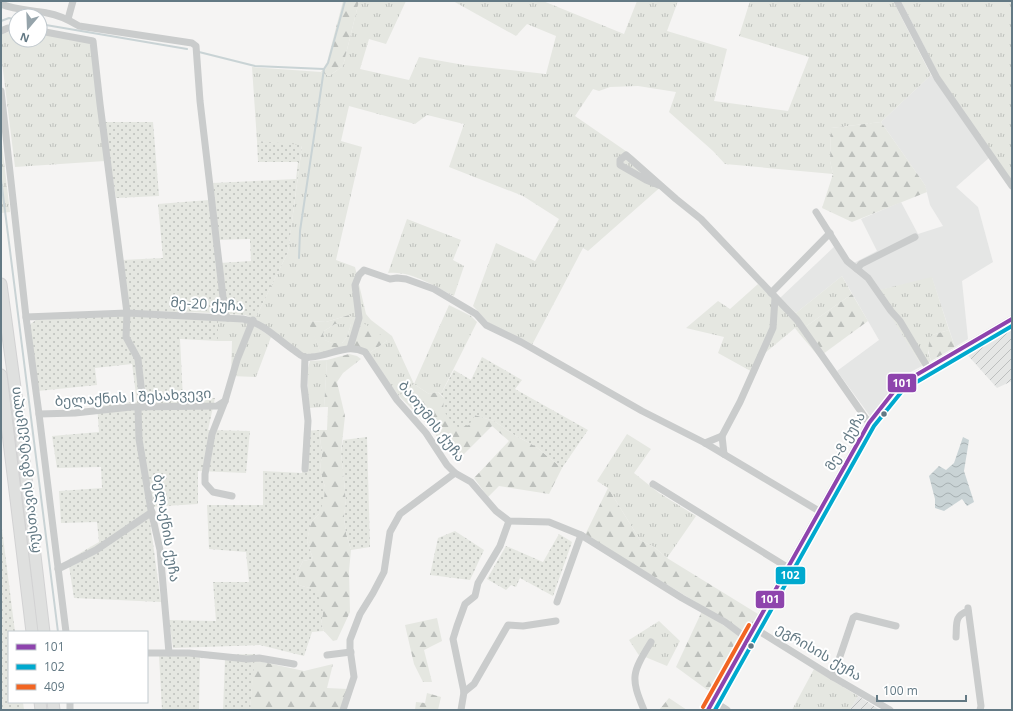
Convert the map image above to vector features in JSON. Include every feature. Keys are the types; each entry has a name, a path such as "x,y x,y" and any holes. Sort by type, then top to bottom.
{"highway":[{"name":"რუსთავის გზატკეცილი","path":"1,284 18,410 44,631"},
{"name":"რუსთავის გზატკეცილი","path":"1,375 32,631"}],"street":[{"path":"68,19 73,1"},
{"path":"897,1 937,78 1012,186"},
{"path":"1,4 8,7 49,13 68,19 79,26 192,43 196,46 200,101 225,314 228,318"},
{"name":"ბელაქნის ქუჩა","path":"48,33 93,41 127,313 126,337 138,359 142,395 139,440 160,550 169,652"},
{"path":"1,91 26,317 66,631"},
{"path":"661,186 646,180 620,165 620,160 626,155 701,219 797,320 869,423"},
{"path":"816,212 848,261 868,278 891,311 900,321 928,368"},
{"path":"724,454 722,436 740,402 773,328 773,295 830,233"},
{"path":"857,269 861,264 915,237"},
{"path":"305,469 308,421 304,386 305,358 318,357 350,348 359,318 355,285 359,275 364,270 390,279 406,278 434,289 476,314 486,325 521,342 642,411 724,454 819,511"},
{"name":"მე-20 ქუჩა","path":"26,317 127,313 253,320 271,332 285,345 305,358"},
{"name":"მე-8 ქუჩა","path":"708,710 869,423 900,385 1012,319"},
{"path":"232,496 213,492 205,483 205,474 212,434 225,401 232,372 253,320"},
{"name":"ბათუმის ქუჩა","path":"350,348 357,348 365,352 397,400 426,433 447,465 455,473 471,482 496,511 509,521"},
{"name":"ბელაქნის I შესახვევი","path":"39,414 75,413 124,407 218,406 225,401"},
{"path":"704,443 722,436"},
{"path":"344,710 354,677 350,640 360,614 384,572 390,532 400,514 455,473"},
{"path":"653,484 787,567"},
{"path":"58,569 96,550 152,512"},
{"path":"461,710 464,692 453,639 465,604 475,596 478,583 500,546 509,521 549,522 581,535 682,598 725,622 748,639"},
{"path":"557,602 581,535"},
{"path":"956,637 958,616 968,609 980,710"},
{"path":"833,677 853,618 856,616 896,626"},
{"path":"464,692 474,684 508,625 523,626 556,621"},
{"name":"ეგრისის ქუჩა","path":"754,628 890,710"},
{"path":"644,710 634,683 639,662 651,642"},
{"path":"148,653 189,652 246,659 259,658 294,664"},
{"path":"327,656 351,652"},
{"path":"713,701 727,710"}],"shaded area":[{"path":"931,75 990,157 956,187 978,207 993,262 962,281 968,339 955,347 932,278 876,291 922,366 901,377 870,416 837,371 879,340 842,276 796,313 780,298 835,246 848,266 877,251 861,219 901,202 918,234 943,226 930,205 925,185 881,122"},
{"path":"1012,322 1012,381 997,388 964,351"},
{"path":"858,696 880,710 850,710"}],"green space":[{"path":"343,1 359,1 343,66 329,76 321,72 327,62"},
{"path":"359,1 406,1 386,44 369,39 360,69 409,80 419,57 464,65 546,74 556,36 527,24 516,36 453,1 543,1 624,34 637,1 678,1 667,31 727,49 714,101 788,111 809,57 739,36 750,1 893,1 931,75 881,122 831,128 830,161 833,174 725,164 713,151 669,112 676,92 638,86 610,87 599,91 593,89 575,116 633,156 664,184 588,251 583,248 532,345 489,323 473,306 496,243 535,261 559,219 523,196 449,167 464,124 427,115 415,124 349,106 341,141 362,147 336,260 355,267 366,314 371,320 392,336 414,384 399,396 373,361 369,353 387,341 349,315 326,322 309,321 321,354 305,355 255,319 288,252 302,146 257,141 252,67 321,72 329,76 343,66"},
{"path":"901,1 1012,1 1012,182 940,77"},
{"path":"8,32 8,48 48,48 48,34 86,40 92,46 105,161 15,167 1,54 1,34"},
{"path":"104,122 153,122 159,196 116,198"},
{"path":"881,122 925,185 927,192 852,222 822,208 833,174 830,161 831,128"},
{"path":"1,137 10,212 1,213"},
{"path":"257,141 302,145 288,252 255,319 245,315 227,314 220,263 251,261 250,239 218,240 213,183 296,179 298,162 258,162"},
{"path":"209,200 223,313 129,311 122,260 163,258 158,204"},
{"path":"407,219 461,240 453,260 464,266 454,296 413,276 388,273"},
{"path":"842,276 852,294 798,332 795,328 765,353 756,374 718,353 724,337 686,328 718,301 730,309 758,284 772,298 780,298 796,313"},
{"path":"932,277 949,330 932,335 928,353 931,361 922,366 875,291"},
{"path":"852,294 868,321 819,357 798,332"},
{"path":"449,305 471,316 477,322 441,394 438,392 429,394 414,384"},
{"path":"130,314 218,318 218,341 180,339 183,399 215,398 208,430 250,431 246,473 198,471 198,504 148,507 161,602 74,598 68,560 99,542 97,522 61,523 59,491 102,488 101,467 57,468 52,436 99,432 97,404 137,402 132,364 95,368 97,385 38,391 29,325 36,320"},
{"path":"349,315 375,330 387,341 369,353 357,347 321,354 308,321 326,322","holes":["335,324 351,324 347,337 342,343 332,343 325,340 323,334 324,331"]},
{"path":"218,318 252,324 271,337 256,377 231,376 232,341 218,341"},
{"path":"335,324 351,324 347,337 342,343 332,343 324,340 324,331"},
{"path":"949,330 955,347 931,361 928,348 932,335"},
{"path":"349,354 357,356 361,359 343,373 337,382 345,416 341,452 346,500 344,518 346,533 351,550 349,571 350,612 337,640 333,641 324,631 321,624 323,612 310,588 298,585 296,575 303,561 313,559 307,541 311,522 319,514 325,487 320,470 322,453 319,430 327,430 328,407 324,407 327,360"},
{"path":"482,357 522,380 515,389 588,430 562,468 535,446 516,436 494,421 475,415 469,425 459,428 452,422 443,410 444,398 441,394 454,370 471,380"},
{"path":"327,360 324,407 308,408 308,368 310,361"},
{"path":"414,384 429,394 438,392 444,398 475,415 494,421 516,436 535,446 562,468 549,494 499,486 488,497 474,478 509,441 492,426 456,462 431,428 399,396"},
{"path":"319,430 322,453 320,470 325,487 324,500 319,514 311,522 307,541 313,559 303,561 296,575 298,585 310,588 318,595 323,612 321,624 324,631 312,632 304,656 260,645 173,648 169,620 216,621 213,582 249,582 246,552 209,549 207,505 263,505 263,471 302,473 304,431"},
{"path":"627,434 651,449 634,473 659,493 696,516 667,558 654,547 640,540 608,488 597,481"},
{"path":"367,437 370,547 351,550 346,533 344,518 346,500 341,452 343,440"},
{"path":"608,488 640,540 654,547 667,558 758,614 747,633 585,535"},
{"path":"1,521 15,631 8,631 8,703 23,703 24,710 1,710"},
{"path":"455,531 484,550 470,580 430,575 438,538"},
{"path":"559,534 572,542 553,596 520,578 516,587 511,585 506,590 487,579 506,546 543,562"},
{"path":"702,611 744,639 713,694 676,667"},
{"path":"437,618 442,641 424,650 432,682 423,682 414,664 405,625"},
{"path":"659,621 680,641 667,666 638,654 629,640"},
{"path":"255,654 250,710 223,710 225,659 200,658 199,710 162,710 159,656"},
{"path":"254,660 304,671 333,664 327,688 348,689 340,710 250,710"},
{"path":"814,669 858,696 850,710 792,710"},
{"path":"427,693 441,697 438,710 415,710 416,702 425,703"},
{"path":"669,698 687,710 659,710"}],"water":[{"path":"963,437 969,440 964,471 974,502 967,506 962,499 944,511 935,508 935,499 929,476 939,466 946,470 954,463"}],"waterway":[{"path":"324,69 328,63 345,1"},
{"path":"1,21 8,18"},
{"path":"48,25 187,49"},
{"path":"199,52 255,66 324,69 300,231 299,258"},
{"path":"1,179 58,631"}],"transit line":[{"name":"101","path":"708,710 869,423 899,385 1012,319"},
{"name":"102","path":"715,710 874,426 903,390 1012,326"},
{"name":"409","path":"703,707 749,625"}]}
